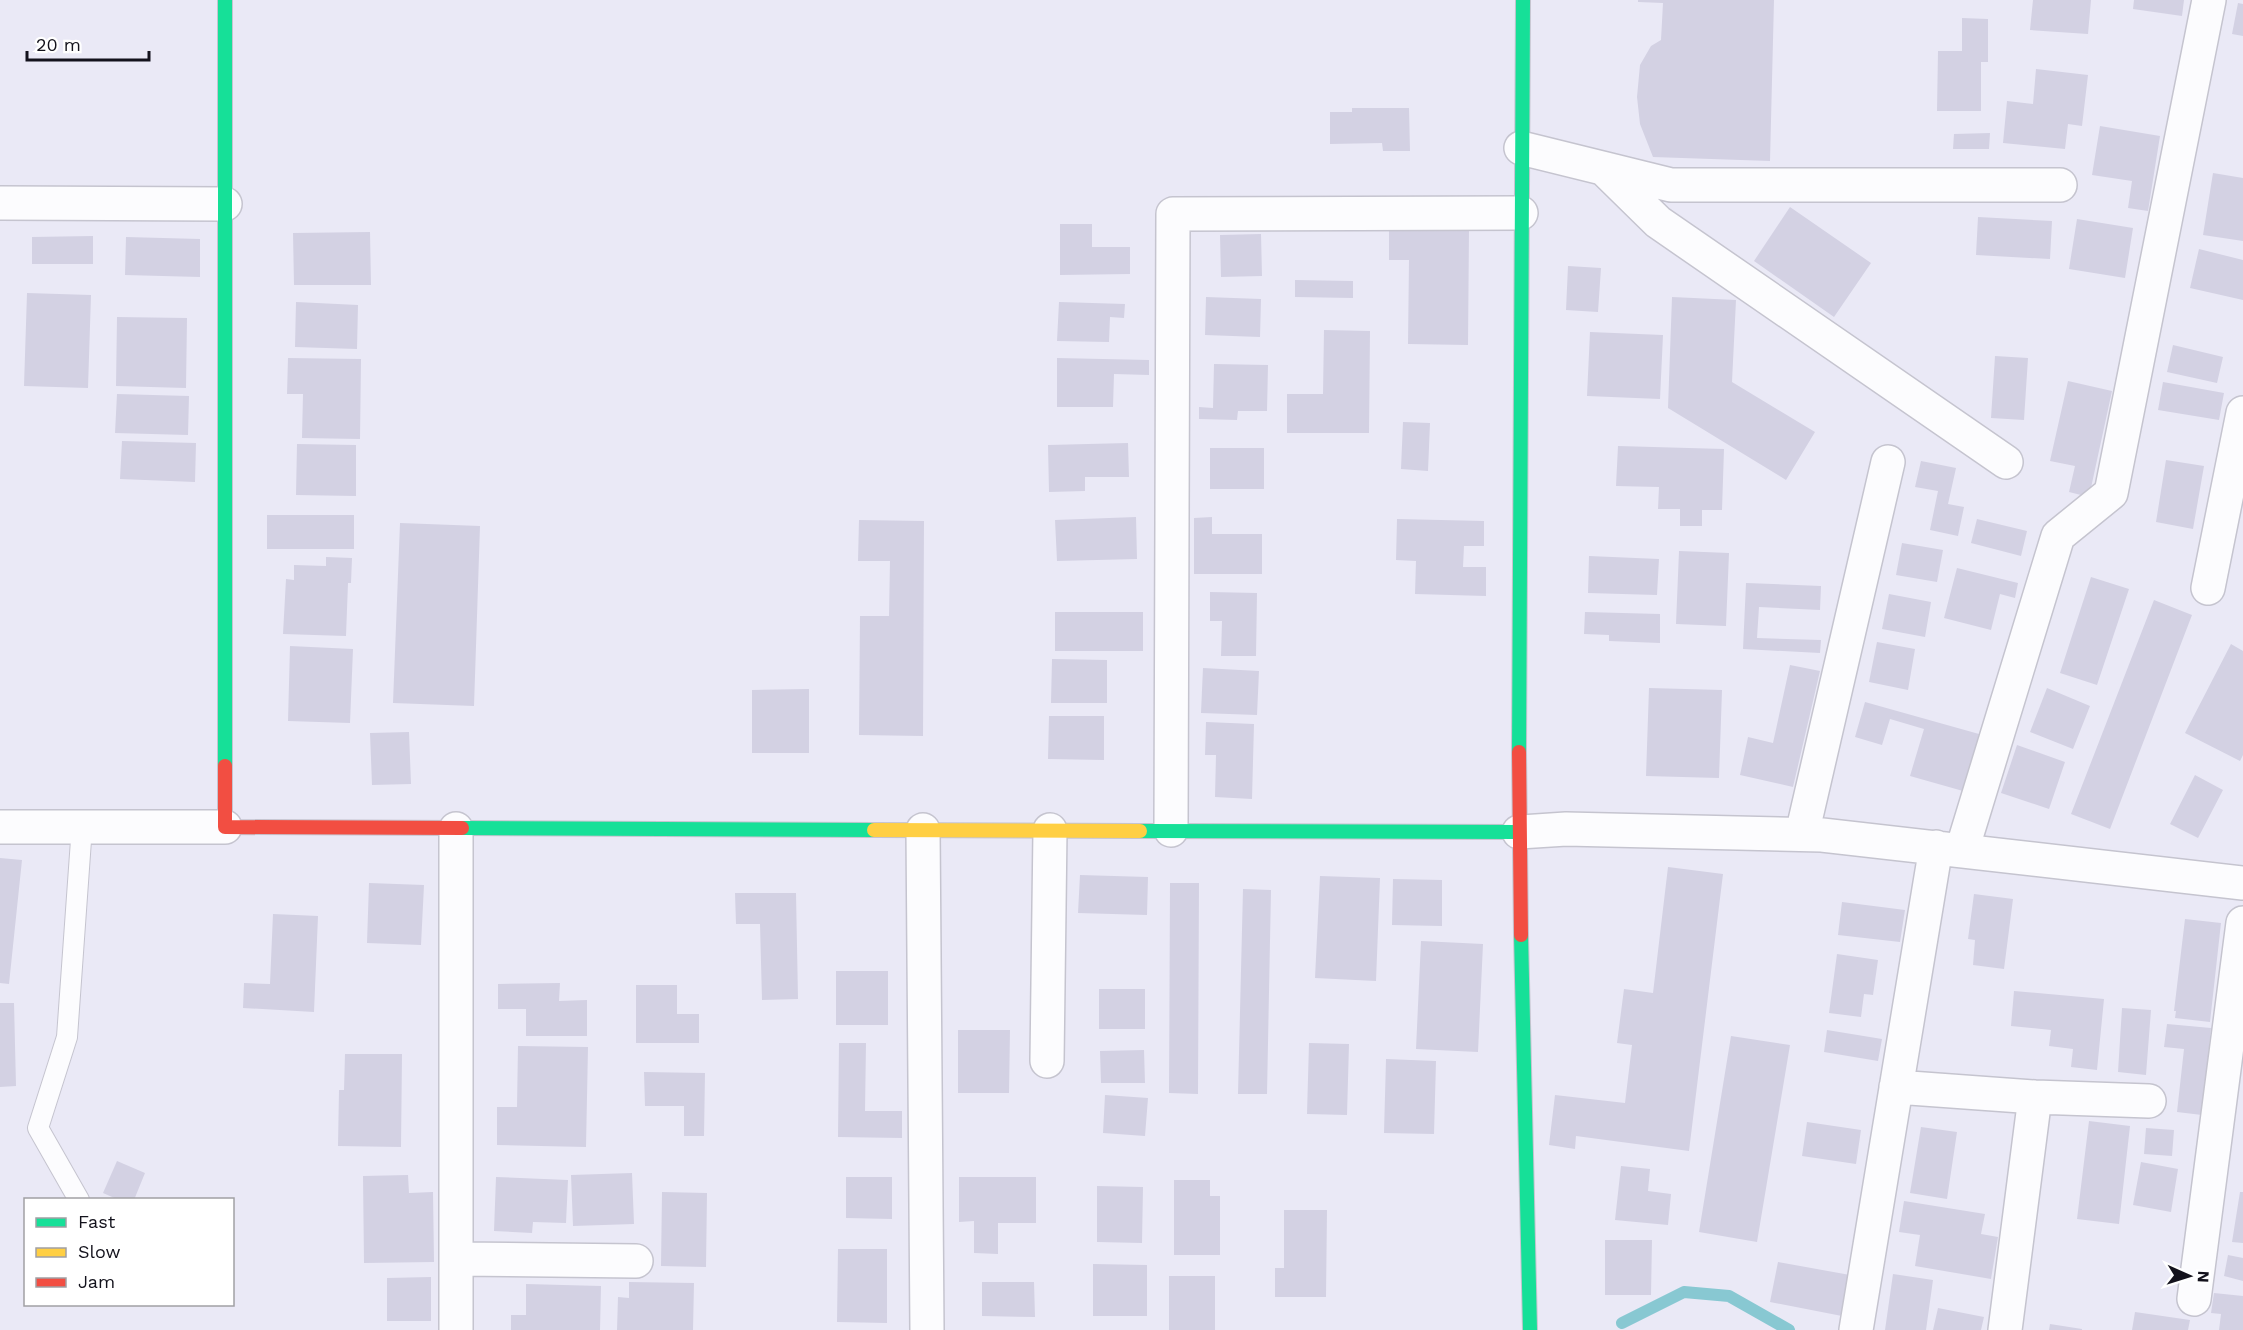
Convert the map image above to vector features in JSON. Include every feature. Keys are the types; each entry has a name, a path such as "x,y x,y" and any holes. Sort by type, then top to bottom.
{"street":[{"path":"225,0 225,827"},
{"path":"1523,0 1519,832 1530,1330"},
{"path":"1856,1330 1896,1087 1949,848 2058,536 2111,493 2210,0"},
{"path":"1521,148 1671,185 2060,185"},
{"path":"1604,169 1658,222 2006,462"},
{"path":"0,203 225,204"},
{"path":"1172,830 1173,214 1521,213"},
{"path":"2208,588 2243,413"},
{"path":"1802,834 1888,462"},
{"path":"0,827 1519,832 1566,829 1802,834 1949,848 2243,883"},
{"path":"456,829 456,1330"},
{"path":"923,830 927,1330"},
{"path":"1047,1061 1050,830"},
{"path":"2194,1299 2243,923"},
{"path":"1896,1087 2036,1097 2149,1101"},
{"path":"2005,1330 2036,1097"},
{"path":"456,1259 636,1261"}],"lane":[{"path":"78,1198 38,1128 67,1037 82,826"}],"building":[{"path":"1638,0 1774,0 1770,161 1653,157 1640,124 1637,97 1640,65 1651,46 1661,40 1663,3 1638,2"},
{"path":"2033,0 2091,0 2088,34 2030,30"},
{"path":"2134,0 2184,0 2182,16 2133,9"},
{"path":"2238,3 2243,4 2243,36 2232,34"},
{"path":"1962,18 1988,19 1988,62 1981,62 1981,111 1937,111 1938,51 1962,51"},
{"path":"2036,69 2088,75 2082,126 2068,124 2065,149 2003,143 2007,101 2033,104"},
{"path":"1352,108 1409,108 1410,151 1383,151 1382,143 1330,144 1330,112 1352,112"},
{"path":"2100,126 2160,136 2148,211 2128,208 2132,181 2092,175"},
{"path":"1990,133 1989,149 1953,149 1954,134"},
{"path":"2213,173 2243,178 2243,241 2203,235"},
{"path":"1790,207 1871,263 1834,317 1754,261"},
{"path":"1978,217 2052,221 2050,259 1976,255"},
{"path":"2077,219 2133,228 2125,278 2069,269"},
{"path":"1060,224 1092,224 1092,247 1130,247 1130,274 1060,275"},
{"path":"1389,229 1469,230 1468,345 1408,344 1409,260 1389,260"},
{"path":"370,232 371,285 294,285 293,233"},
{"path":"1261,234 1262,276 1221,277 1220,235"},
{"path":"93,236 93,264 32,264 32,237"},
{"path":"126,237 200,239 200,277 125,275"},
{"path":"2199,249 2243,260 2243,300 2190,288"},
{"path":"1568,266 1601,268 1598,312 1566,310"},
{"path":"1295,280 1353,281 1353,298 1295,297"},
{"path":"27,293 91,295 88,388 24,386"},
{"path":"1206,297 1261,299 1260,337 1205,335"},
{"path":"1672,297 1736,300 1732,382 1815,432 1786,480 1668,408"},
{"path":"296,302 358,305 357,349 295,347"},
{"path":"1059,302 1125,304 1124,318 1110,317 1109,342 1057,341"},
{"path":"117,317 187,318 186,388 116,386"},
{"path":"1324,330 1370,331 1369,433 1287,433 1287,394 1323,394"},
{"path":"1590,332 1663,335 1660,399 1587,396"},
{"path":"2173,345 2223,357 2217,383 2167,372"},
{"path":"1995,356 2028,358 2024,420 1991,418"},
{"path":"288,358 361,359 360,439 302,438 303,394 287,394"},
{"path":"1057,358 1149,360 1149,375 1114,374 1113,407 1057,407"},
{"path":"1214,364 1268,365 1267,411 1238,411 1237,420 1199,419 1199,407 1213,408"},
{"path":"2068,381 2112,391 2089,497 2069,492 2075,466 2050,461"},
{"path":"2163,382 2224,393 2219,420 2158,410"},
{"path":"117,394 189,396 188,435 115,433"},
{"path":"1403,422 1430,423 1428,471 1401,469"},
{"path":"122,441 196,443 195,482 120,479"},
{"path":"1128,443 1129,477 1085,477 1085,491 1049,492 1048,445"},
{"path":"297,444 356,445 356,496 296,495"},
{"path":"1618,446 1724,449 1722,510 1702,510 1702,526 1680,526 1680,509 1658,509 1659,487 1616,486"},
{"path":"1210,448 1264,448 1264,489 1210,489"},
{"path":"2166,460 2204,466 2193,529 2156,522"},
{"path":"1921,461 1956,468 1948,504 1964,507 1958,536 1930,530 1938,491 1915,487"},
{"path":"267,515 354,515 354,549 267,549"},
{"path":"1136,517 1137,559 1057,561 1055,520"},
{"path":"1212,517 1212,534 1262,534 1262,574 1194,574 1194,518"},
{"path":"1397,519 1484,521 1484,546 1464,546 1463,567 1486,567 1486,596 1415,594 1416,561 1396,560"},
{"path":"1977,519 2027,531 2021,556 1971,543"},
{"path":"859,520 924,521 923,736 859,735 860,616 889,616 890,561 858,561"},
{"path":"400,523 480,526 474,706 393,703"},
{"path":"1902,543 1943,550 1937,582 1896,575"},
{"path":"1679,551 1729,553 1726,626 1676,624"},
{"path":"1589,556 1659,559 1657,595 1588,593"},
{"path":"326,557 352,558 351,583 348,583 346,636 283,634 286,579 294,580 294,565 326,566"},
{"path":"1957,568 2018,583 2015,598 2000,594 1991,630 1944,618"},
{"path":"2091,577 2129,589 2097,685 2060,673"},
{"path":"1746,583 1821,586 1820,610 1759,607 1757,638 1821,640 1820,653 1743,649"},
{"path":"1210,592 1257,593 1256,656 1221,656 1222,621 1210,621"},
{"path":"1889,594 1931,602 1925,637 1882,629"},
{"path":"2154,600 2192,615 2110,829 2071,814"},
{"path":"1055,612 1143,612 1143,651 1055,651"},
{"path":"1585,612 1660,614 1660,643 1609,641 1609,635 1584,634"},
{"path":"1877,642 1915,649 1908,690 1869,682"},
{"path":"2231,644 2243,651 2243,755 2240,761 2185,733"},
{"path":"290,646 353,649 350,723 288,721"},
{"path":"1052,659 1107,660 1107,703 1051,703"},
{"path":"1790,665 1820,671 1793,787 1740,775 1748,737 1773,743"},
{"path":"1203,668 1259,671 1257,715 1201,713"},
{"path":"1649,688 1722,690 1719,778 1646,776"},
{"path":"2047,688 2090,706 2073,749 2030,732"},
{"path":"809,689 809,753 752,753 752,690"},
{"path":"1865,702 1979,734 1963,791 1910,776 1924,729 1890,719 1882,745 1855,737"},
{"path":"1049,716 1104,716 1104,760 1048,759"},
{"path":"1206,722 1254,724 1252,799 1215,797 1216,755 1205,755"},
{"path":"409,732 411,784 372,785 370,733"},
{"path":"2017,745 2065,762 2049,809 2001,793"},
{"path":"2195,775 2223,790 2198,838 2170,824"},
{"path":"0,858 22,860 9,984 0,983"},
{"path":"1668,867 1723,874 1689,1151 1576,1136 1575,1149 1549,1145 1555,1095 1625,1103 1632,1045 1617,1043 1624,989 1653,993"},
{"path":"1080,875 1148,877 1147,915 1078,913"},
{"path":"1320,876 1380,878 1376,981 1315,978"},
{"path":"1393,879 1442,880 1442,926 1392,925"},
{"path":"369,883 424,885 421,945 367,943"},
{"path":"1170,883 1199,883 1198,1094 1169,1093"},
{"path":"1243,889 1271,890 1267,1094 1238,1094"},
{"path":"735,893 796,893 798,999 762,1000 760,924 736,924"},
{"path":"1974,894 2013,899 2004,969 1973,965 1975,940 1968,939"},
{"path":"1842,902 1905,910 1900,942 1838,935"},
{"path":"273,914 318,916 314,1012 243,1008 244,983 270,984"},
{"path":"2185,919 2221,923 2210,1022 2175,1018"},
{"path":"1421,941 1483,944 1478,1052 1416,1049"},
{"path":"1837,954 1878,960 1873,995 1864,994 1861,1017 1829,1013"},
{"path":"836,971 888,971 888,1025 836,1025"},
{"path":"560,983 559,1001 587,1000 587,1036 526,1036 526,1009 498,1009 498,984"},
{"path":"636,985 677,985 677,1014 699,1014 699,1043 636,1043"},
{"path":"1099,989 1145,989 1145,1029 1099,1029"},
{"path":"2014,991 2104,999 2097,1070 2071,1067 2073,1049 2049,1046 2051,1030 2011,1026"},
{"path":"0,1003 14,1003 16,1086 0,1087"},
{"path":"2122,1008 2151,1010 2146,1075 2118,1072"},
{"path":"2167,1024 2211,1028 2202,1115 2177,1112 2184,1049 2164,1047"},
{"path":"958,1030 1010,1030 1009,1093 958,1093"},
{"path":"1827,1030 1882,1039 1878,1061 1824,1052"},
{"path":"1731,1036 1790,1045 1757,1242 1699,1232"},
{"path":"839,1043 866,1043 865,1111 902,1111 902,1138 838,1137"},
{"path":"1309,1043 1349,1044 1347,1115 1307,1114"},
{"path":"518,1046 588,1047 586,1147 497,1145 497,1107 517,1107"},
{"path":"1144,1050 1145,1083 1101,1083 1100,1051"},
{"path":"345,1054 402,1054 401,1147 338,1146 339,1090 344,1090"},
{"path":"1386,1059 1436,1061 1434,1134 1384,1133"},
{"path":"644,1072 705,1073 704,1136 684,1136 684,1106 645,1106"},
{"path":"1105,1095 1148,1098 1145,1136 1103,1133"},
{"path":"2089,1121 2130,1126 2119,1224 2077,1219"},
{"path":"1807,1122 1861,1130 1856,1164 1802,1156"},
{"path":"1921,1127 1957,1132 1947,1199 1910,1193"},
{"path":"2146,1128 2174,1130 2172,1156 2144,1154"},
{"path":"117,1161 145,1173 135,1198 114,1198 103,1193"},
{"path":"2141,1162 2178,1169 2171,1212 2133,1205"},
{"path":"1621,1166 1650,1169 1648,1191 1671,1194 1668,1225 1615,1220"},
{"path":"632,1173 634,1224 573,1226 571,1175"},
{"path":"408,1175 409,1193 433,1192 434,1262 364,1263 363,1176"},
{"path":"496,1177 568,1180 566,1223 533,1222 532,1233 494,1231"},
{"path":"846,1177 892,1177 892,1219 846,1218"},
{"path":"959,1177 1036,1177 1036,1223 998,1223 998,1254 974,1253 974,1221 959,1222"},
{"path":"1174,1180 1210,1180 1210,1196 1220,1196 1220,1255 1174,1255"},
{"path":"1097,1186 1143,1187 1142,1243 1097,1242"},
{"path":"662,1192 707,1193 706,1267 661,1266"},
{"path":"2240,1192 2243,1192 2243,1243 2232,1242"},
{"path":"1904,1201 1985,1214 1981,1234 1998,1237 1991,1279 1915,1266 1920,1235 1899,1232"},
{"path":"1284,1210 1327,1210 1326,1297 1275,1297 1275,1268 1284,1268"},
{"path":"1605,1240 1652,1240 1651,1295 1605,1295"},
{"path":"838,1249 887,1249 887,1323 837,1322"},
{"path":"2228,1255 2243,1258 2243,1281 2224,1276"},
{"path":"1778,1262 1850,1275 1842,1316 1770,1302"},
{"path":"1093,1264 1147,1265 1147,1316 1093,1316"},
{"path":"1893,1274 1933,1280 1926,1330 1885,1330"},
{"path":"1169,1276 1215,1276 1215,1330 1169,1330"},
{"path":"431,1277 431,1321 387,1321 387,1278"},
{"path":"629,1282 694,1283 693,1330 617,1330 618,1297 629,1298"},
{"path":"982,1282 1034,1282 1035,1317 982,1316"},
{"path":"526,1284 601,1286 600,1330 511,1330 511,1315 526,1315"},
{"path":"2214,1293 2243,1296 2243,1330 2219,1330 2221,1314 2211,1313"},
{"path":"1938,1308 1984,1317 1981,1330 1933,1330"},
{"path":"2135,1312 2190,1320 2188,1330 2132,1330"},
{"path":"2050,1324 2082,1329 2082,1330 2049,1330"}],"waterway":[{"path":"1622,1323 1684,1292 1729,1296 1789,1330"}],"traffic: fast":[{"path":"225,0 225,766"},
{"path":"1519,752 1523,0"},
{"path":"462,828 874,830"},
{"path":"1140,831 1519,832"},
{"path":"1521,935 1530,1330"}],"traffic: slow":[{"path":"874,830 1140,831"}],"traffic: jam":[{"path":"1519,752 1521,935"},
{"path":"225,766 225,827 462,828"}]}
